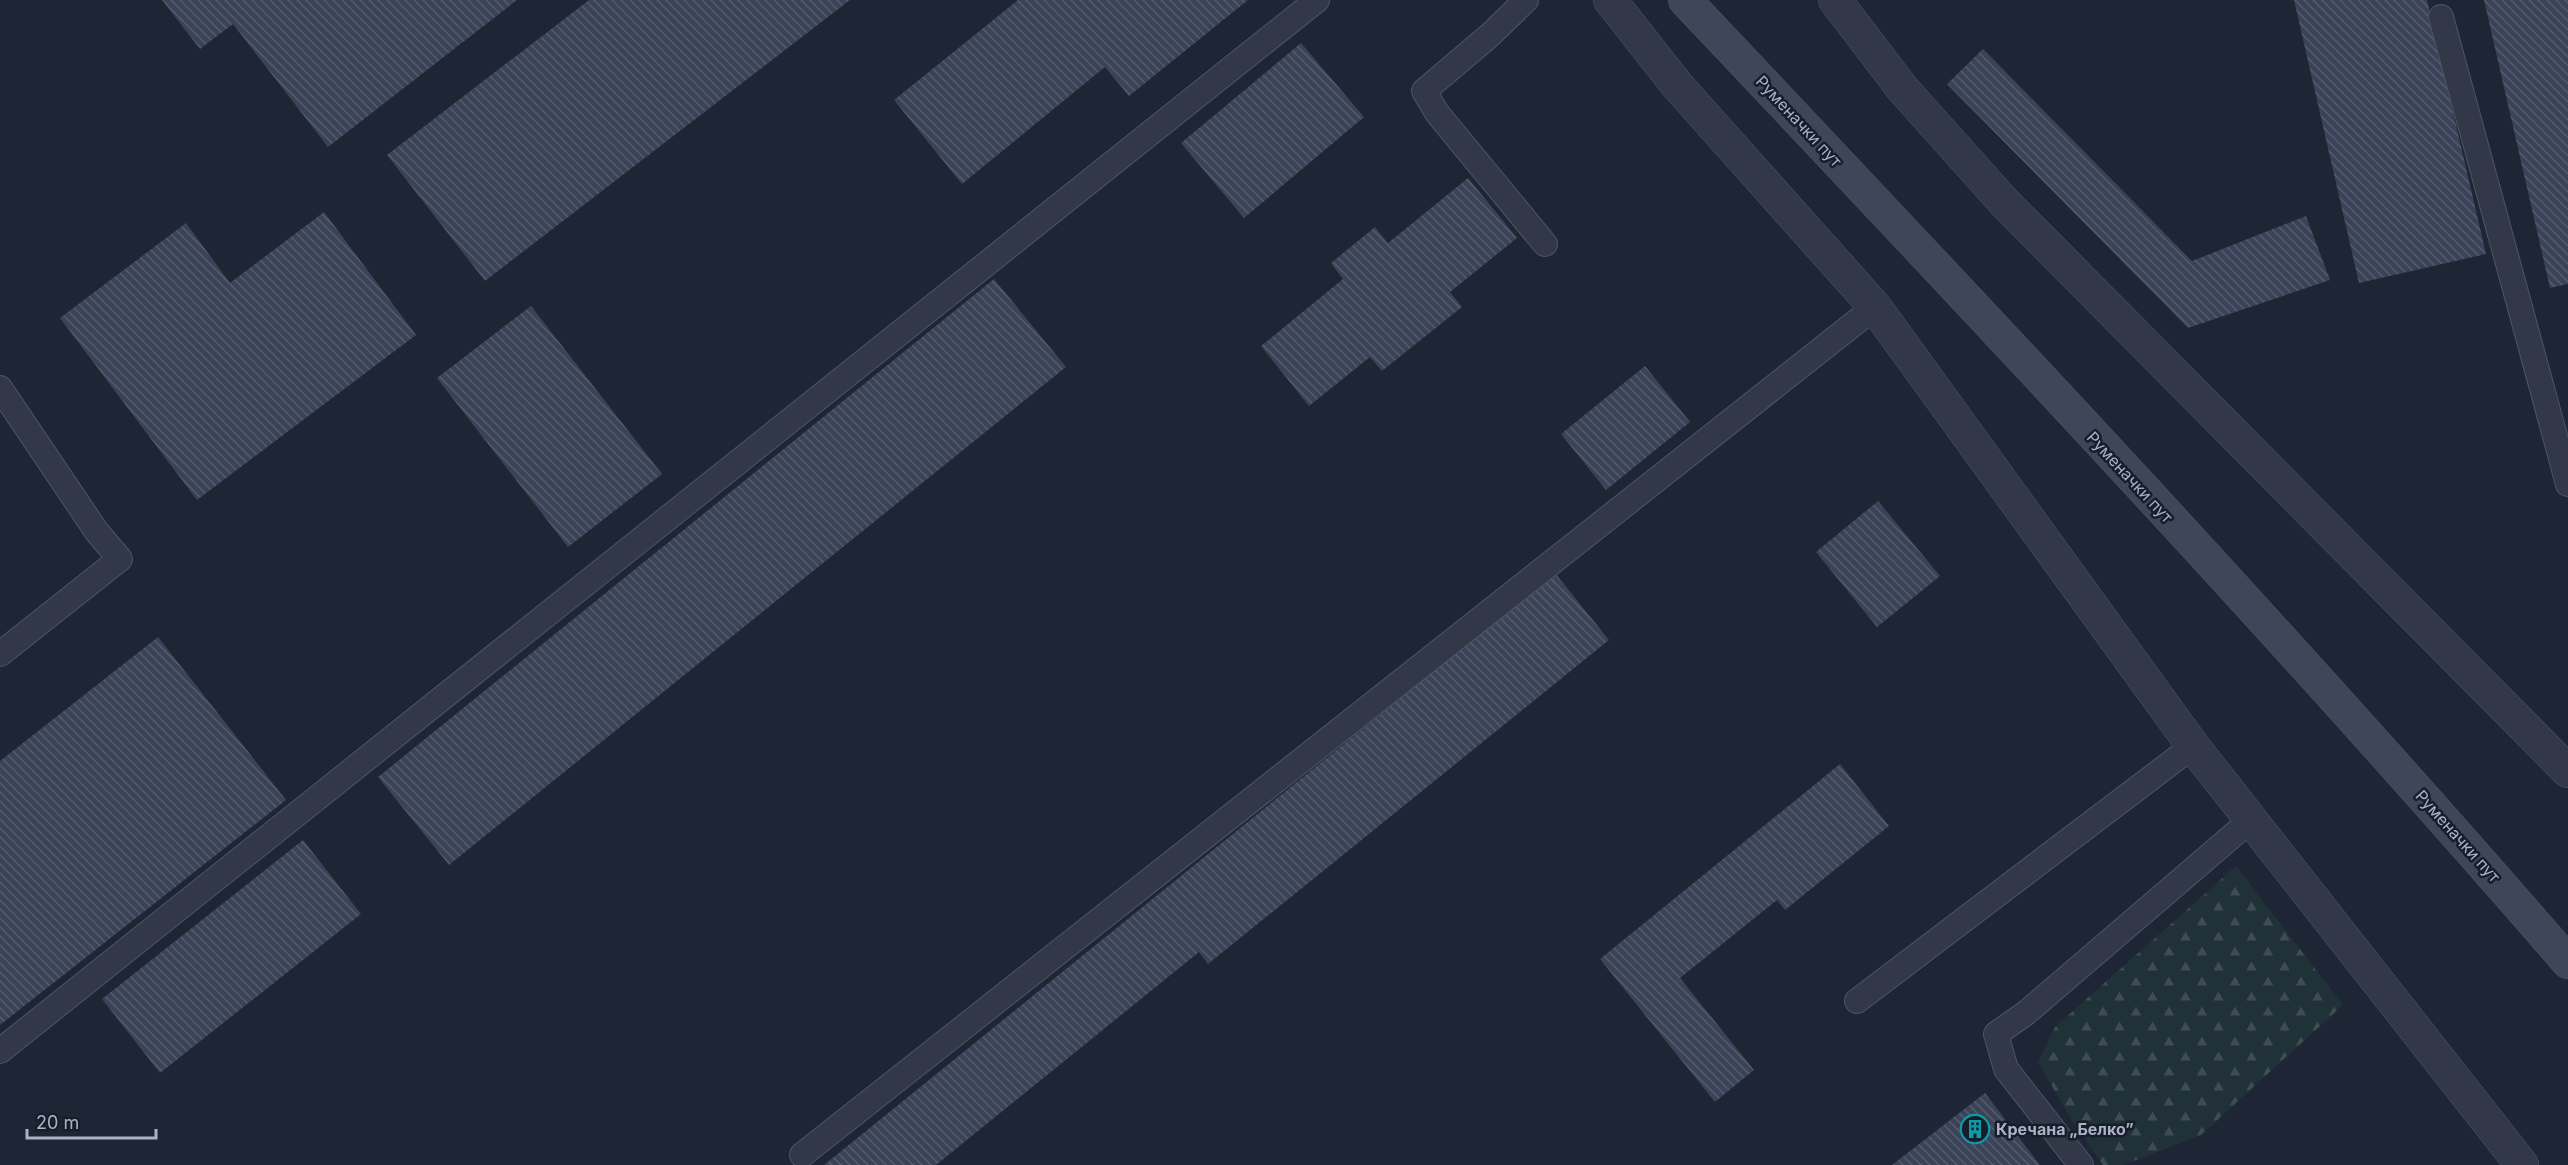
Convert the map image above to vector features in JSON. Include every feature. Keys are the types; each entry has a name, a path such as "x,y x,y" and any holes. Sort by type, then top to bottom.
{"main road":[{"name":"Руменачки пут","path":"1684,0 1870,195 2219,573 2467,846 2568,962"}],"street":[{"path":"1610,0 1677,84 1875,307 2193,746 2522,1165"},
{"path":"1835,0 1902,88 2003,201 2568,771"}],"lane":[{"path":"0,1051 1317,0"},
{"path":"1526,0 1482,42 1424,91 1437,113 1545,244"},
{"path":"2441,17 2568,484"},
{"path":"802,1155 1875,307"},
{"path":"0,388 97,532 120,559 0,654"},
{"path":"1857,1001 2193,746"},
{"path":"2081,1165 2006,1069 1996,1034 2026,1013 2252,819"}],"green space":[{"path":"2236,866 2343,1005 2201,1135 2123,1165 2103,1165 2069,1116 2038,1062 2055,1027"}],"building":[{"path":"162,0 517,0 328,147 233,24 200,49"},
{"path":"589,0 850,0 485,281 387,155"},
{"path":"1018,0 1248,0 1129,96 1105,67 962,184 894,100"},
{"path":"2294,0 2427,0 2486,254 2359,283"},
{"path":"2484,0 2568,0 2568,284 2550,288"},
{"path":"1301,43 1364,117 1244,218 1181,143"},
{"path":"1983,49 2192,261 2306,216 2330,280 2188,328 1947,84"},
{"path":"1468,178 1517,238 1450,292 1462,307 1382,371 1370,357 1309,406 1261,346 1343,279 1331,263 1375,227 1388,243"},
{"path":"324,212 416,335 197,500 60,318 186,223 230,283"},
{"path":"994,279 1066,367 449,865 378,777"},
{"path":"531,306 662,474 568,547 437,378"},
{"path":"1645,366 1690,422 1606,490 1561,434"},
{"path":"1878,501 1940,576 1877,627 1816,552"},
{"path":"1555,573 1609,640 1208,964 1199,952 936,1165 824,1165"},
{"path":"158,637 286,800 0,1025 0,761"},
{"path":"1840,764 1889,826 1785,910 1777,900 1680,978 1754,1070 1715,1102 1600,959"},
{"path":"303,840 361,914 160,1073 102,999"},
{"name":"Кречана „Белко”","path":"1985,1093 2040,1165 1892,1165"}],"place":[{"name":"Кречана „Белко”","path":"1975,1129"}]}
